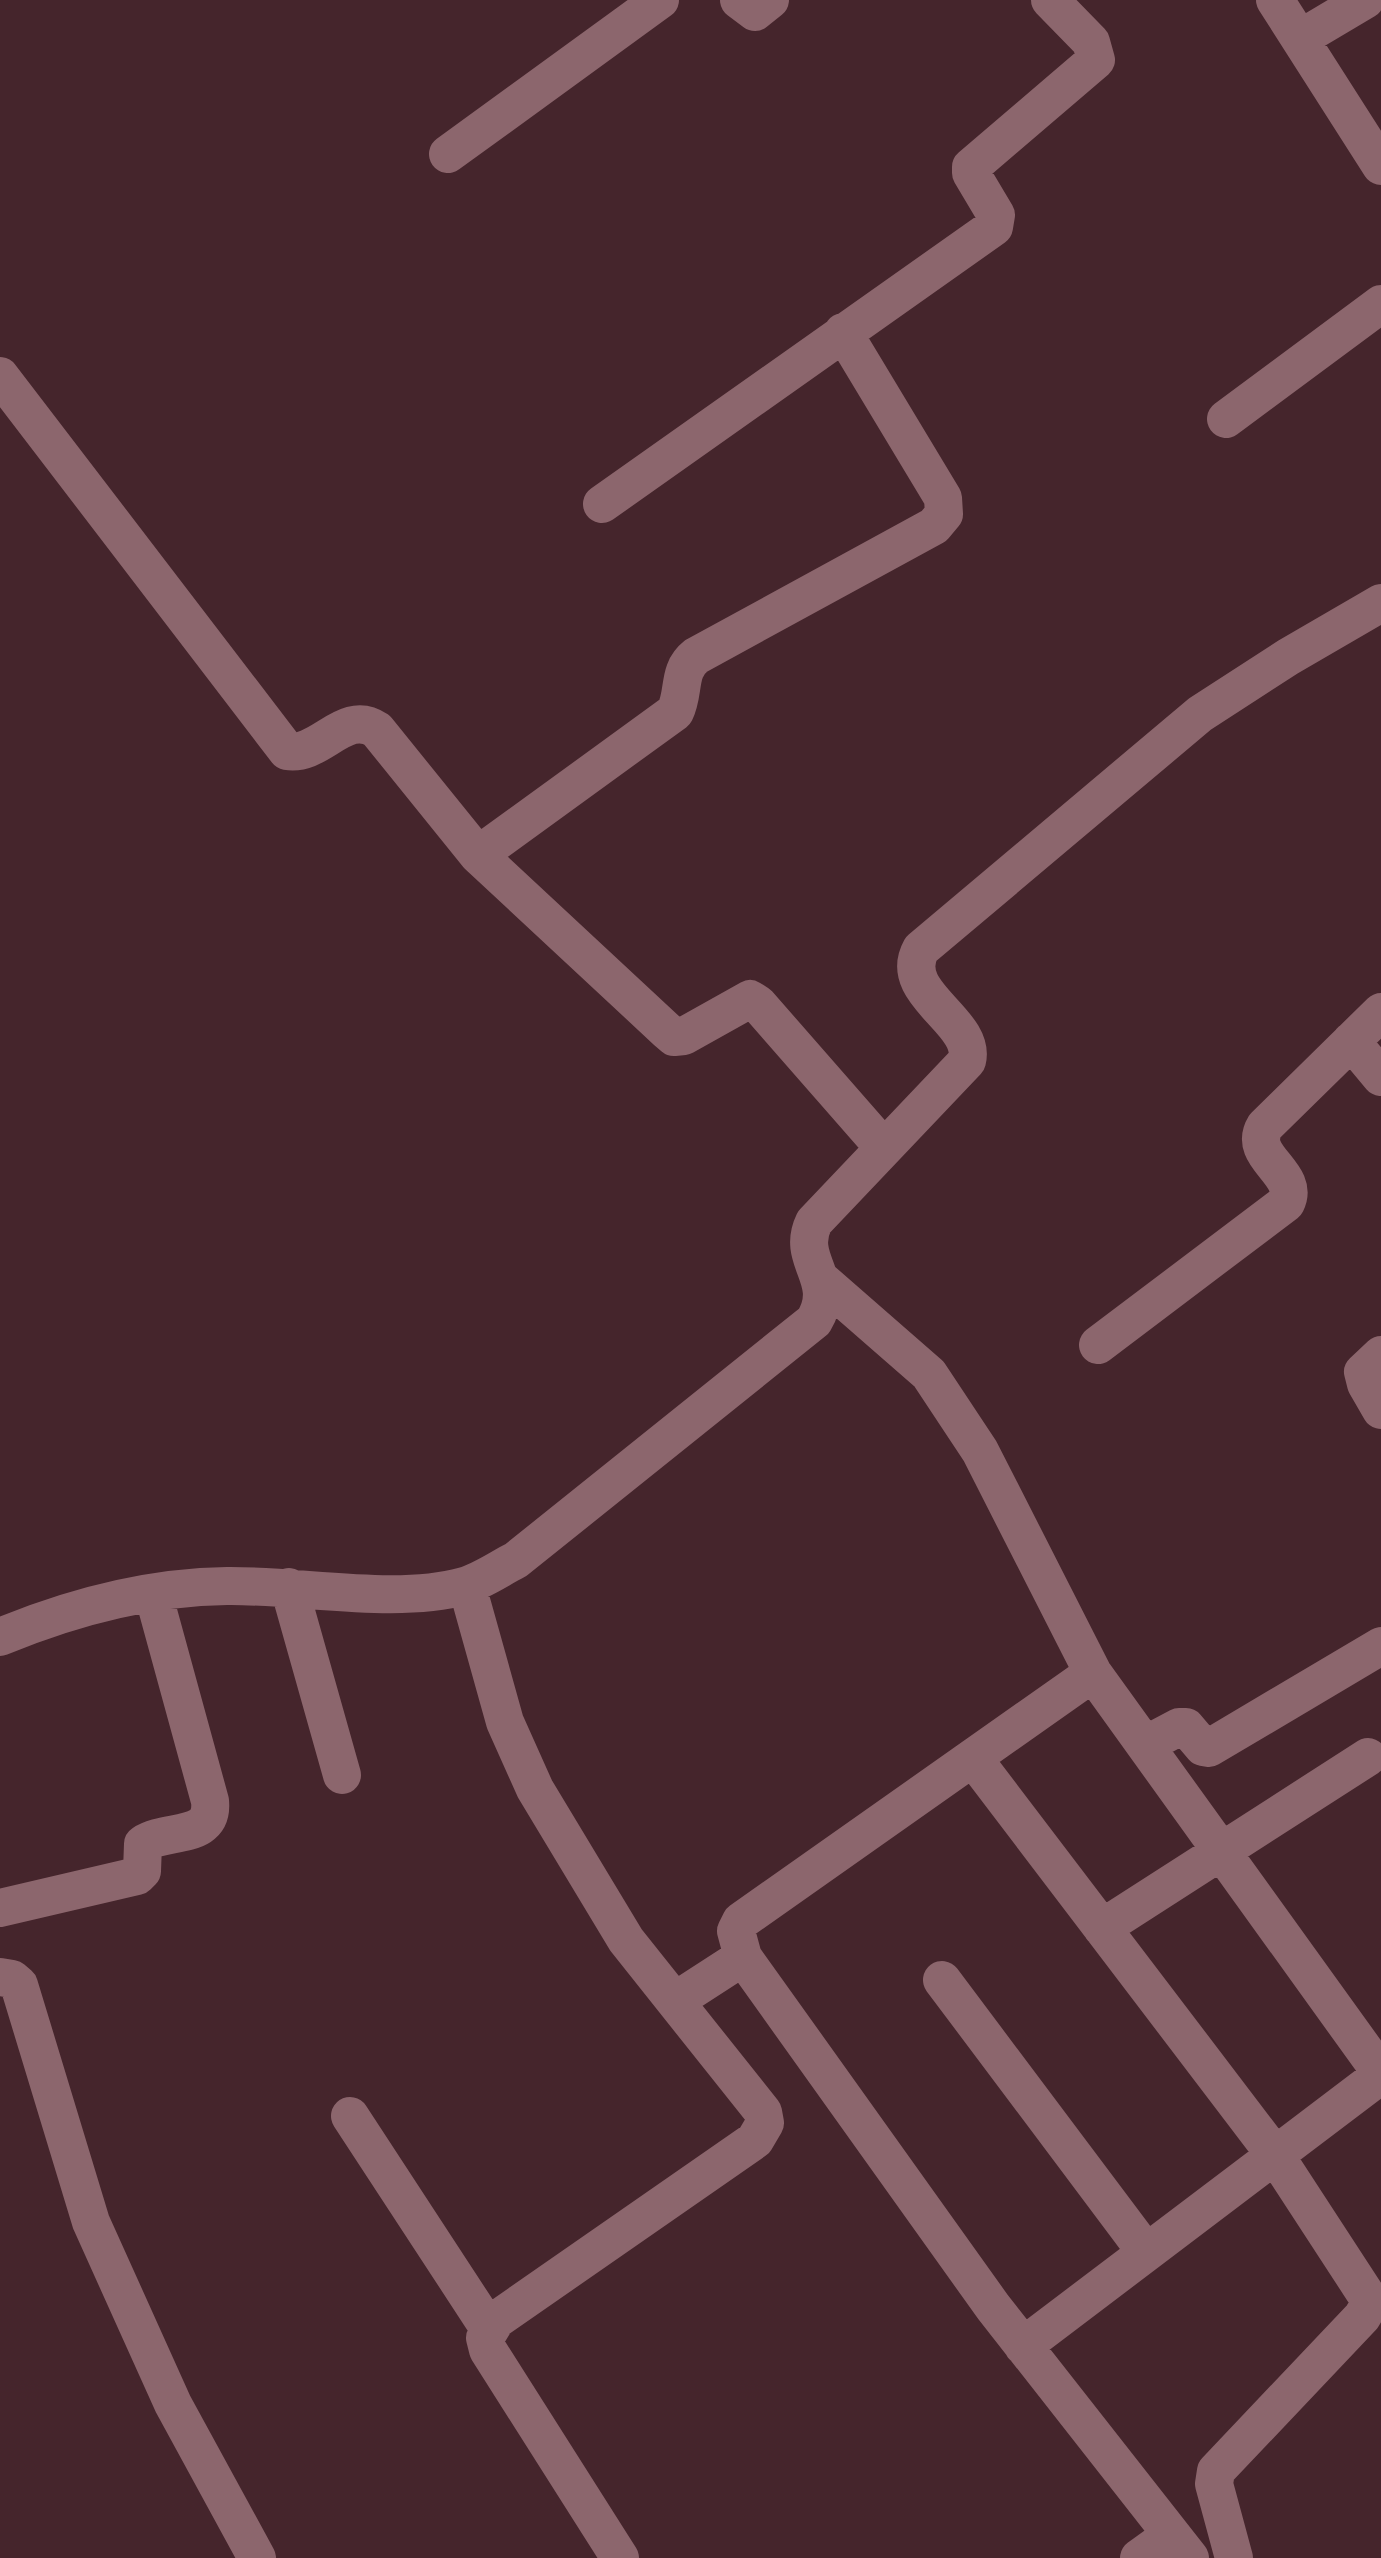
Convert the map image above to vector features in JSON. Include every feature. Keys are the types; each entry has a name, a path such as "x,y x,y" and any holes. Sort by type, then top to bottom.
{"street":[{"path":"448,154 660,0"},
{"path":"739,0 755,12 770,0"},
{"path":"602,504 843,331 995,227 996,215 971,173 971,167 1096,60 1091,42 1050,0"},
{"path":"1275,0 1376,148"},
{"path":"1301,38 1365,0"},
{"path":"1226,419 1381,304"},
{"path":"478,855 675,712 680,702 682,674 687,664 696,656 934,526 944,513 943,498 843,331"},
{"path":"0,376 287,751 298,753 354,723 368,723 377,730 478,855 674,1037 684,1036 743,1000 750,999 758,1004 884,1148"},
{"path":"1,1635 71,1611 153,1593 224,1586 423,1594 467,1586 516,1560 814,1321 822,1307 824,1293 807,1244 814,1222 967,1061 969,1053 966,1044 916,977 914,962 921,949 1200,714 1288,657 1380,607"},
{"path":"1098,1345 1286,1203 1290,1194 1288,1185 1259,1144 1259,1135 1381,1012"},
{"path":"1351,1041 1381,1076"},
{"path":"819,1278 929,1374 980,1451 1094,1673 1381,2074 1023,2346"},
{"path":"1381,1355 1363,1372 1366,1384 1381,1410"},
{"path":"467,1586 505,1722 535,1789 626,1940 762,2112 765,2123 755,2140 488,2327 485,2338 488,2350 620,2558"},
{"path":"289,1587 342,1775"},
{"path":"0,1908 137,1876 142,1871 143,1844 196,1829 207,1822 211,1812 210,1801 153,1593"},
{"path":"1145,1745 1179,1727 1186,1727 1203,1747 1209,1748 1381,1646"},
{"path":"1094,1673 741,1921 736,1931 743,1958 1023,2346 1180,2546 1139,2558"},
{"path":"1102,1928 1219,1850 1368,1757"},
{"path":"973,1758 1275,2155 1367,2296 1368,2307 1216,2471 1214,2484 1234,2558"},
{"path":"675,2001 743,1958"},
{"path":"0,1977 12,1979 19,1985 91,2222 173,2404 257,2558"},
{"path":"942,1980 1146,2252"},
{"path":"350,2116 488,2327"}]}
